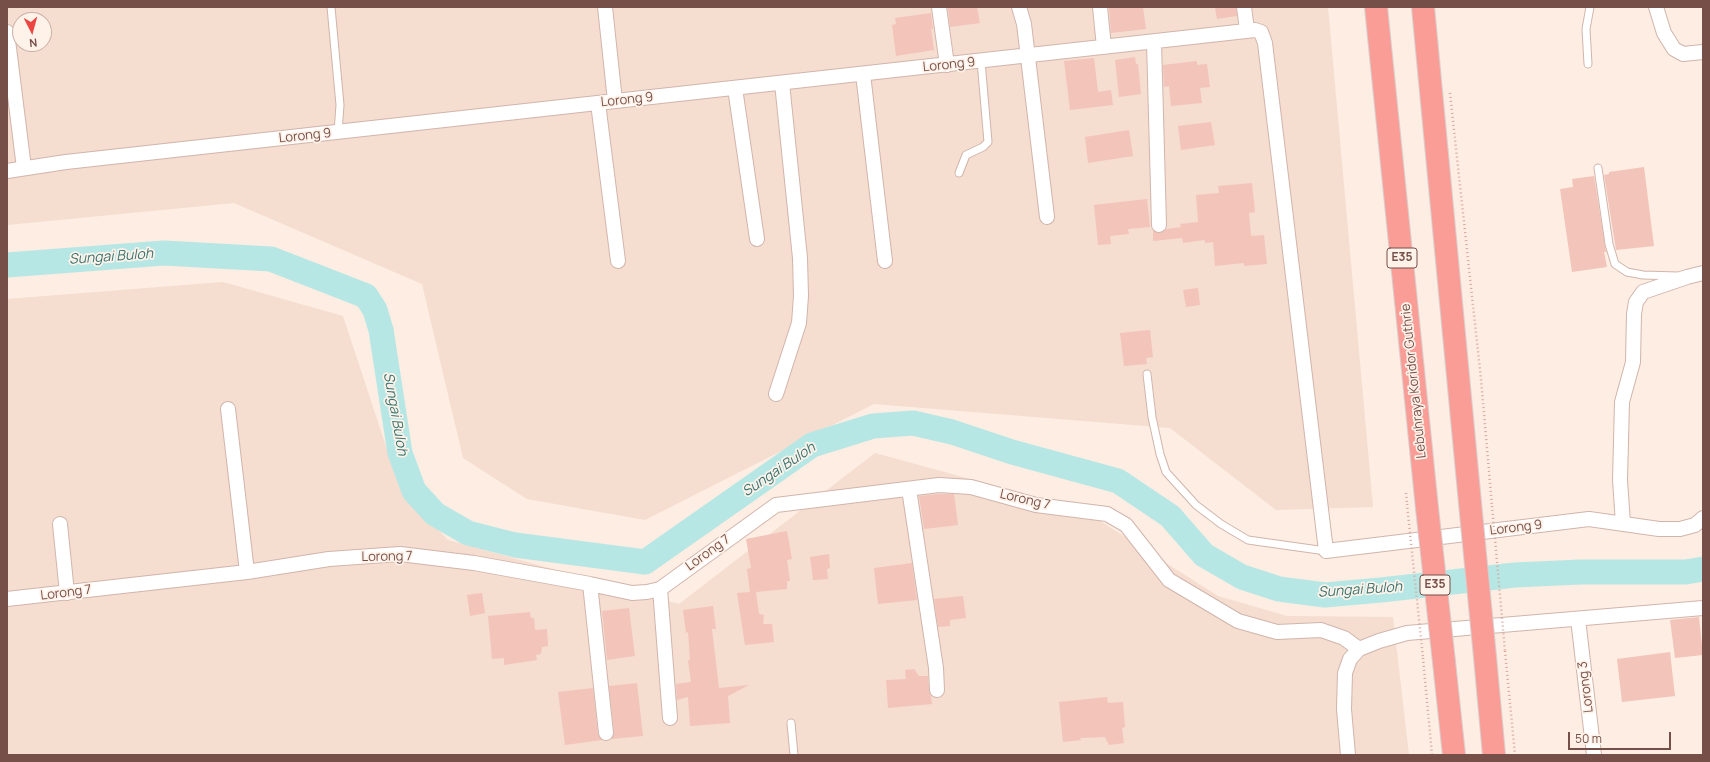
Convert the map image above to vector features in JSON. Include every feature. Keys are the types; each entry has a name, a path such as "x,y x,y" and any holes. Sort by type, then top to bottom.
{"highway":[{"name":"Lebuhraya Koridor Guthrie","path":"1376,7 1417,506 1444,662 1454,755"},
{"path":"1424,7 1470,503 1495,654 1494,755"}],"street":[{"path":"605,7 615,101"},
{"path":"939,7 947,65"},
{"path":"1019,7 1024,24 1047,217"},
{"path":"1100,7 1104,47"},
{"path":"1244,7 1247,30 1261,32 1265,43 1326,551"},
{"path":"1656,7 1664,32 1674,50 1683,54 1703,52"},
{"name":"Lorong 9","path":"7,171 66,162 1154,42 1247,30"},
{"path":"7,32 24,168"},
{"path":"1154,42 1159,225"},
{"path":"863,74 885,261"},
{"path":"776,394 799,322 801,296 800,258 782,83"},
{"path":"735,88 757,239"},
{"path":"598,103 618,261"},
{"path":"1622,523 1620,480 1622,402 1633,362 1634,314 1636,302 1643,292 1686,277 1703,273"},
{"path":"228,409 247,572"},
{"name":"Lorong 7","path":"7,600 247,572 329,560 400,554 474,563 632,593 647,592 660,589 776,505 938,485 971,487 1036,504 1107,514 1126,525 1169,580 1238,622 1277,632 1322,630 1344,638 1359,649"},
{"path":"909,489 936,668 937,690"},
{"name":"Lorong 9","path":"1326,551 1589,519 1659,529 1680,529 1695,525 1703,518"},
{"path":"60,524 67,592"},
{"path":"590,584 606,733"},
{"path":"660,589 670,718"},
{"path":"1348,755 1344,709 1346,673 1350,659 1359,649 1379,641 1407,633 1703,608"},
{"name":"Lorong 3","path":"1578,619 1594,755"}],"lane":[{"path":"331,7 340,105 338,132"},
{"path":"1588,64 1586,30 1590,7"},
{"path":"958,173 966,155 983,147 988,142 981,61"},
{"path":"1598,168 1609,244 1615,264 1627,272 1686,277"},
{"path":"1147,374 1152,417 1160,454 1166,472 1196,505 1221,524 1248,540 1326,551"},
{"path":"791,724 794,755"}],"path":[{"path":"1450,86 1482,379 1492,506 1495,654 1515,755"},
{"path":"1417,506 1423,658 1432,755"}],"shaded area":[{"path":"7,7 1328,7 1373,507 1276,510 1170,428 874,404 645,520 527,499 463,458 422,284 234,203 7,225"},
{"path":"223,282 343,316 400,489 448,540 679,604 875,453 1083,510 1218,596 1287,616 1393,617 1409,755 7,755 7,299"}],"building":[{"path":"948,7 977,7 980,23 950,27"},
{"path":"1109,7 1143,7 1146,29 1111,33"},
{"path":"1215,7 1236,7 1237,16 1217,19"},
{"path":"931,13 933,29 931,29 934,50 896,56 892,25 896,24 895,18"},
{"path":"1135,57 1136,64 1138,64 1141,94 1119,97 1115,60"},
{"path":"1094,58 1098,92 1111,90 1113,105 1070,110 1064,61"},
{"path":"1197,61 1197,65 1207,64 1210,87 1200,88 1202,103 1171,106 1169,86 1164,87 1163,65"},
{"path":"1211,122 1215,145 1181,150 1178,126"},
{"path":"1129,130 1133,156 1088,163 1085,137"},
{"path":"1644,167 1654,246 1616,250 1604,175 1609,174 1609,172"},
{"path":"1594,176 1607,267 1572,272 1560,189 1573,187 1572,179"},
{"path":"1252,183 1255,212 1249,213 1251,236 1264,235 1267,264 1244,266 1244,263 1215,266 1213,242 1206,243 1204,240 1183,243 1182,238 1153,241 1153,230 1160,233 1167,229 1181,227 1180,224 1198,222 1196,195 1219,193 1218,186"},
{"path":"1147,199 1150,227 1128,229 1129,234 1110,236 1111,244 1098,245 1094,205"},
{"path":"1198,288 1200,305 1186,307 1183,290"},
{"path":"1150,330 1153,357 1146,358 1147,364 1124,366 1120,333"},
{"path":"954,494 958,525 924,529 919,496"},
{"path":"787,531 792,559 787,560 790,581 787,581 787,589 756,592 759,614 764,615 763,624 772,624 774,642 745,645 737,593 750,592 747,569 751,568 746,539"},
{"path":"829,554 830,568 827,569 828,579 813,580 810,557"},
{"path":"912,563 917,600 878,604 874,568"},
{"path":"482,593 485,613 470,616 467,595"},
{"path":"963,596 966,618 950,620 950,626 938,627 934,599"},
{"path":"713,606 716,629 712,629 719,688 749,685 728,696 730,723 690,726 688,697 677,700 676,684 691,682 688,660 690,660 688,632 686,633 683,610"},
{"path":"629,608 635,656 607,660 602,611"},
{"path":"530,612 531,618 534,618 535,630 547,629 548,646 542,647 541,654 536,655 537,660 504,665 504,658 492,659 488,616"},
{"path":"1699,617 1703,655 1675,658 1670,620"},
{"path":"1670,652 1675,696 1622,702 1617,659"},
{"path":"914,669 919,676 928,676 932,704 888,708 886,680 906,679 905,670"},
{"path":"637,683 643,736 611,739 614,732 609,686"},
{"path":"593,688 598,734 602,740 565,745 558,692"},
{"path":"1107,697 1108,703 1123,702 1125,727 1122,728 1124,743 1109,745 1105,737 1080,738 1081,740 1063,742 1059,702"}],"waterway":[{"name":"Sungai Buloh","path":"7,265 164,253 271,259 366,296 375,310 381,330 400,453 414,491 435,514 468,533 515,545 645,562 812,445 873,426 913,423 952,432 1012,452 1118,481 1170,516 1204,555 1242,577 1279,589 1325,595 1515,575 1581,572 1686,572 1703,569"}]}
